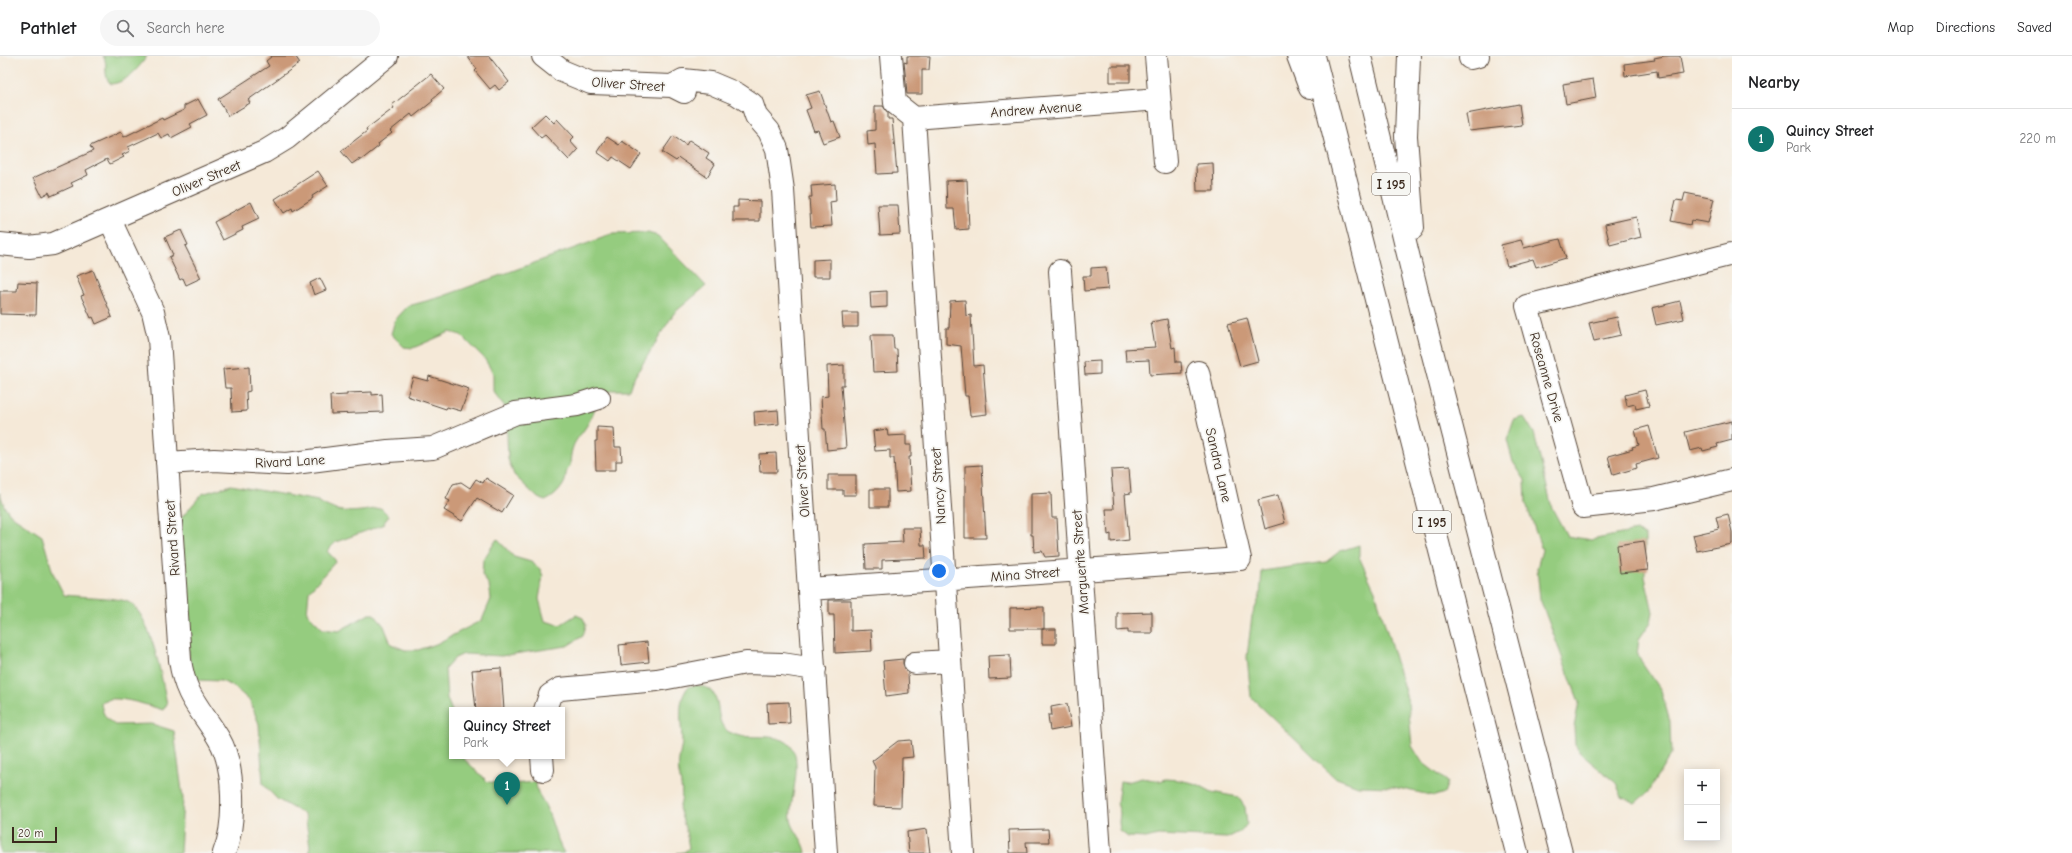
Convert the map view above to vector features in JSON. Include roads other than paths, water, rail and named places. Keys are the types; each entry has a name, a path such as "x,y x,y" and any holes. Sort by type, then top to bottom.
{"main road":[{"name":"Oliver Street","path":"0,244 18,247 42,247 64,240 253,158 276,146 387,56"},
{"name":"Oliver Street","path":"543,56 562,71 591,82 612,85 672,86 683,80 702,81 720,86 752,104 756,116 774,140 782,169 826,853"},
{"path":"891,56 895,103 914,118"},
{"path":"1156,56 1165,162"},
{"path":"1298,56 1348,191"},
{"name":"I 195","path":"1314,56 1517,853"},
{"name":"I 195","path":"1360,56 1422,312 1561,853"},
{"path":"1409,56 1406,136 1408,180 1422,312"},
{"name":"Andrew Avenue","path":"914,118 1159,99"},
{"name":"Nancy Street","path":"914,118 963,853"},
{"name":"Rivard Street","path":"110,220 148,301 156,325 160,351 181,672 188,694 219,740 228,763 231,817 224,853"},
{"name":"Roseanne Drive","path":"1732,254 1527,306 1583,507 1654,499 1732,480"},
{"name":"Marguerite Street","path":"1060,271 1100,853"},
{"name":"Sandra Lane","path":"1198,372 1240,559"},
{"name":"Rivard Lane","path":"167,463 214,460 273,464 293,463 388,451 433,448 516,413 578,405 599,398"},
{"name":"Mina Street","path":"809,589 1240,559"},
{"path":"915,663 950,661"},
{"path":"546,707 550,695 560,688 657,680 746,663 782,664 815,670"}],"place":[{"name":"Quincy Street","path":"507,805"}]}
